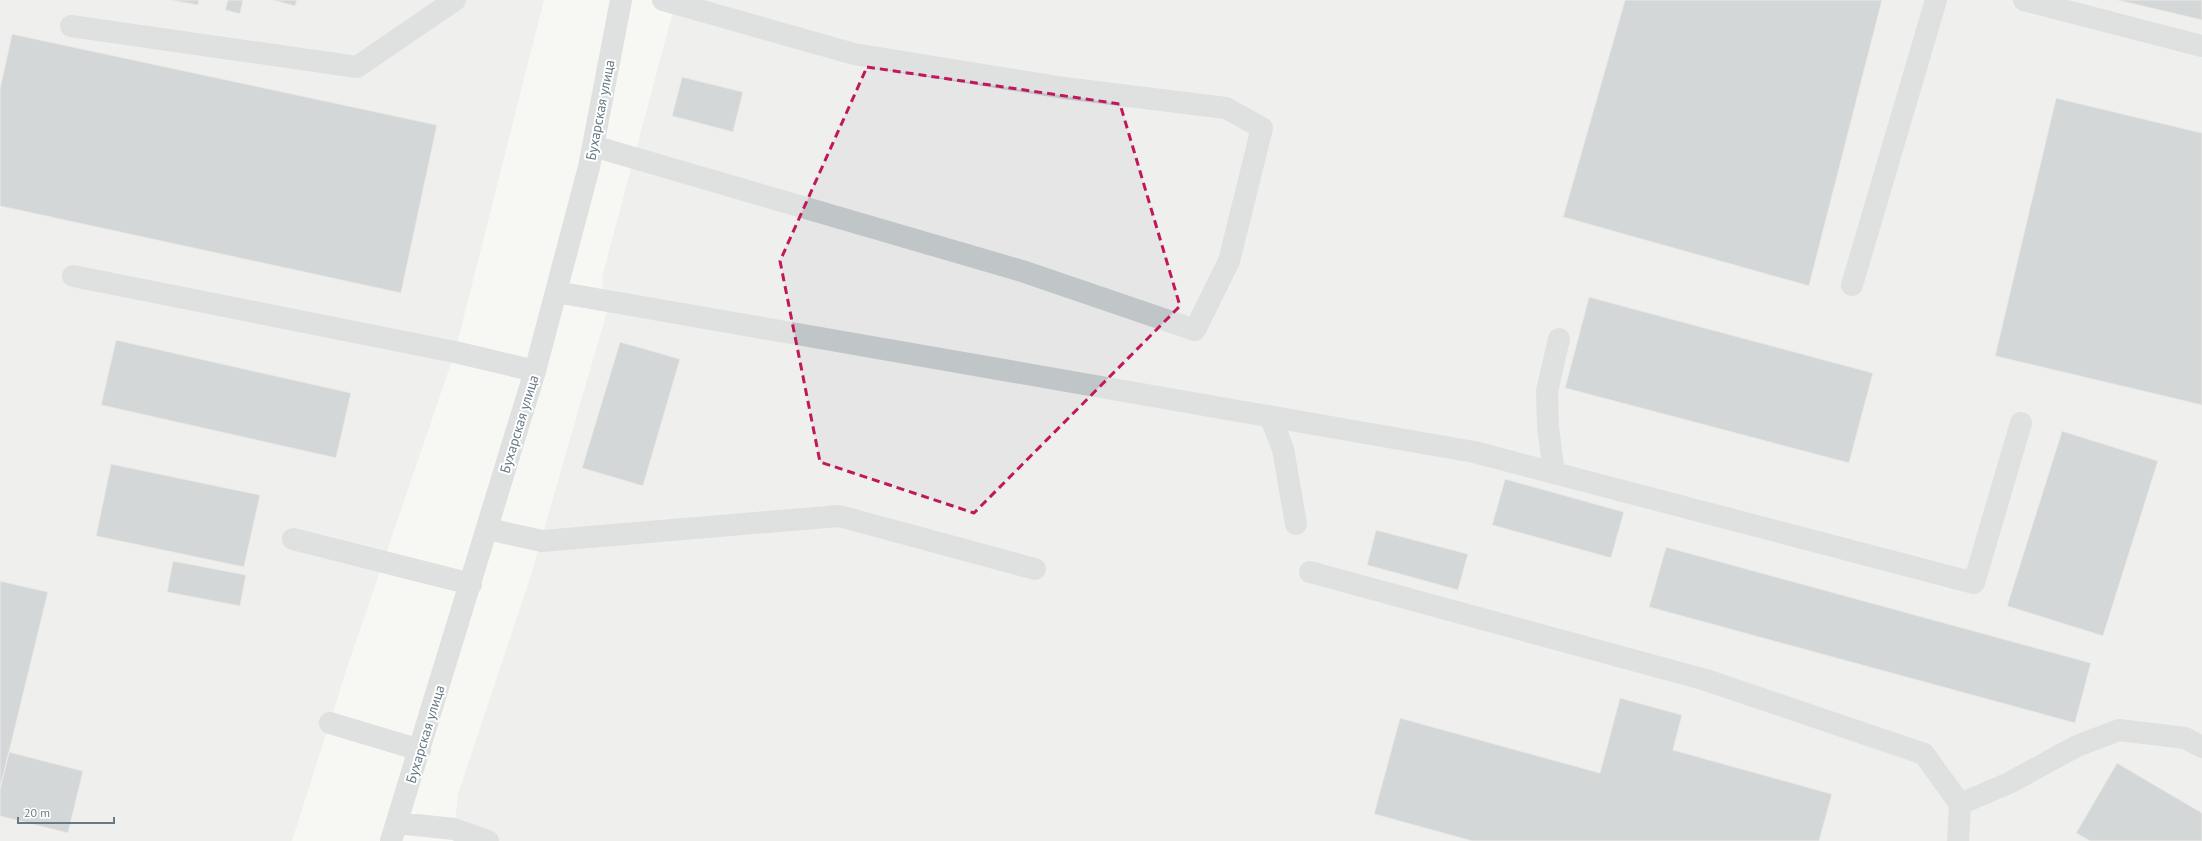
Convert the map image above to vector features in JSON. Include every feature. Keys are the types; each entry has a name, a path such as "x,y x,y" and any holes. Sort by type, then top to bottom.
{"street":[{"path":"72,26 357,67 455,0"},
{"name":"Бухарская улица","path":"394,832 488,529 535,371 593,146 621,0"},
{"path":"593,146 1022,271 1195,330 1230,261 1262,128 1226,108 1064,88 854,54 663,0"},
{"path":"1852,285 1936,0"},
{"path":"2024,0 2202,46"},
{"path":"73,276 455,352 535,371"},
{"path":"556,292 1474,452 1974,583 2021,423"},
{"path":"1554,473 1548,427 1547,391 1559,339"},
{"path":"1270,416 1283,449 1296,524"},
{"path":"488,529 542,541 839,516 1036,570"},
{"path":"293,539 471,584"},
{"path":"1310,572 1706,680 1924,754 1960,804 1958,841"},
{"path":"330,723 420,750"},
{"path":"1960,804 2009,783 2077,746 2119,730 2185,738 2202,747"},
{"path":"394,832 454,829 488,841"}],"highlighted area":[{"path":"867,67 1120,104 1180,306 974,513 820,462 780,261"}],"shaded area":[{"path":"0,0 544,0 455,352 348,665 292,841 0,841"},
{"path":"676,0 2202,0 2202,841 453,841 458,794 530,578 607,311 602,277"}],"building":[{"path":"170,0 199,0 198,5"},
{"path":"228,0 243,0 240,14 225,10"},
{"path":"273,0 297,0 295,6"},
{"path":"1625,0 1882,0 1809,286 1563,217"},
{"path":"2117,0 2202,0 2202,20"},
{"path":"12,34 437,125 401,293 0,206 0,89"},
{"path":"682,77 743,92 733,132 672,116"},
{"path":"2056,98 2202,133 2202,405 1995,356"},
{"path":"1589,297 1873,373 1849,463 1565,388"},
{"path":"116,340 351,393 336,458 101,405"},
{"path":"620,342 680,359 643,486 582,468"},
{"path":"2062,431 2158,461 2103,636 2007,606"},
{"path":"111,464 260,495 244,567 96,536"},
{"path":"1505,479 1624,512 1611,558 1492,525"},
{"path":"1376,530 1468,554 1458,590 1367,565"},
{"path":"1666,547 2091,663 2075,723 1649,607"},
{"path":"173,561 246,575 240,606 167,592"},
{"path":"0,581 48,592 0,789"},
{"path":"1620,698 1682,715 1673,750 1832,794 1819,841 1472,841 1374,814 1400,718 1600,773"},
{"path":"9,752 83,771 68,833 0,816 0,789"},
{"path":"2117,763 2202,813 2202,841 2090,841 2076,833"}]}
